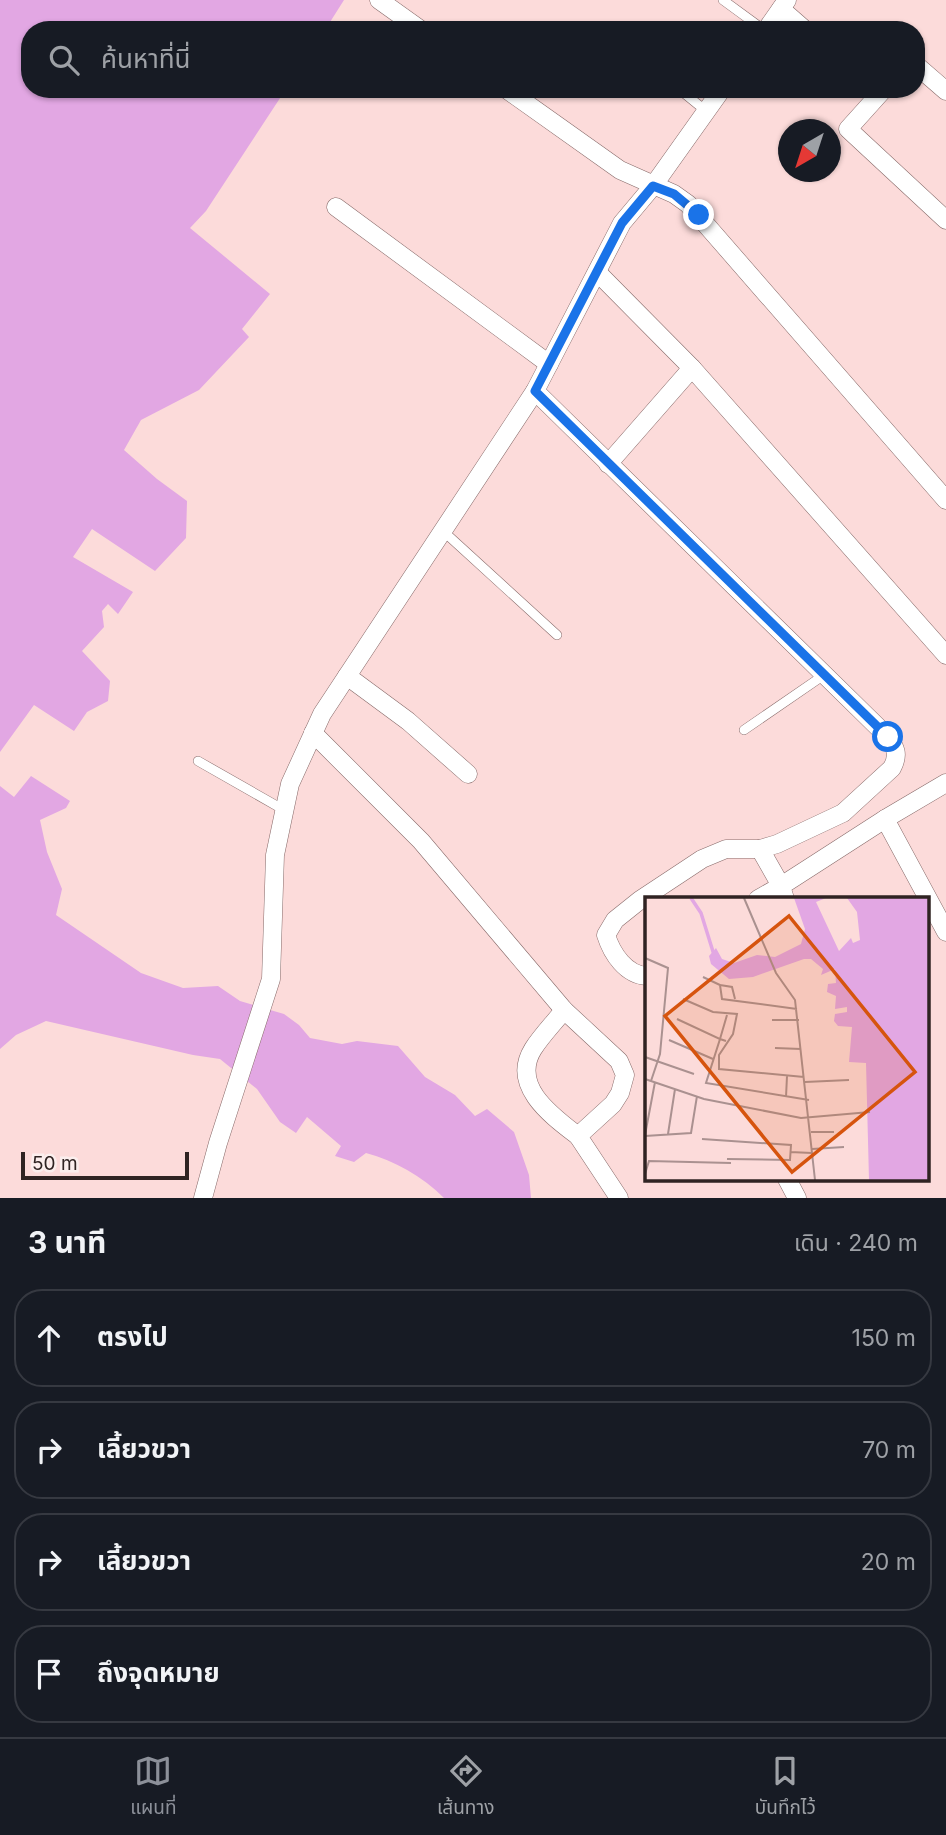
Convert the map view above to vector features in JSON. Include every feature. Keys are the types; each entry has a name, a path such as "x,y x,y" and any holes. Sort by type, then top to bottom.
{"street":[{"path":"379,0 408,21"},
{"path":"772,21 784,4 798,21"},
{"path":"925,72 946,90"},
{"path":"519,98 620,170 674,194 699,215 833,372 945,496"},
{"path":"203,1198 271,979 275,855 290,784 313,733 322,714 535,391 622,223 653,186 715,98"},
{"path":"872,98 848,129 946,220"},
{"path":"336,207 549,365"},
{"path":"597,272 692,368 946,655"},
{"path":"608,464 692,368"},
{"path":"535,391 888,737 896,749 897,760 892,768 843,813 777,844 760,849 726,849 702,859 615,920 606,935 610,949 629,970 645,975"},
{"path":"347,676 408,721 468,774"},
{"path":"313,733 421,841 564,1010 619,1061 625,1075 620,1093 613,1104 578,1136"},
{"path":"760,849 783,893 885,819 946,783"},
{"path":"885,819 927,897"},
{"path":"928,899 946,932"},
{"path":"564,1010 532,1050 527,1079 534,1097 547,1112 578,1136 619,1198"},
{"path":"788,1181 797,1198"}],"lane":[{"path":"723,0 752,21"},
{"path":"690,98 706,111"},
{"path":"442,530 556,635"},
{"path":"744,730 824,675"},
{"path":"198,761 284,810"}],"shaded area":[{"path":"0,0 344,0 331,21 21,21 21,98 280,98 206,211 190,228 270,294 242,329 249,337 199,390 141,420 124,450 187,501 186,538 155,571 92,529 73,557 133,592 118,614 108,604 102,611 104,627 82,651 110,681 108,701 87,712 74,731 34,705 0,752"},
{"path":"31,776 70,801 66,808 40,820 47,852 62,889 56,915 141,973 183,988 218,986 240,1001 284,1014 310,1038 342,1044 357,1041 398,1046 425,1077 455,1095 475,1116 487,1109 514,1132 529,1175 531,1198 444,1198 408,1170 387,1160 366,1153 354,1162 335,1156 341,1146 307,1117 296,1133 280,1122 257,1089 220,1059 46,1021 16,1035 0,1049 0,786 14,797"}],"route":[{"path":"699,215 674,194 653,186 622,223 535,391 888,737"}]}
